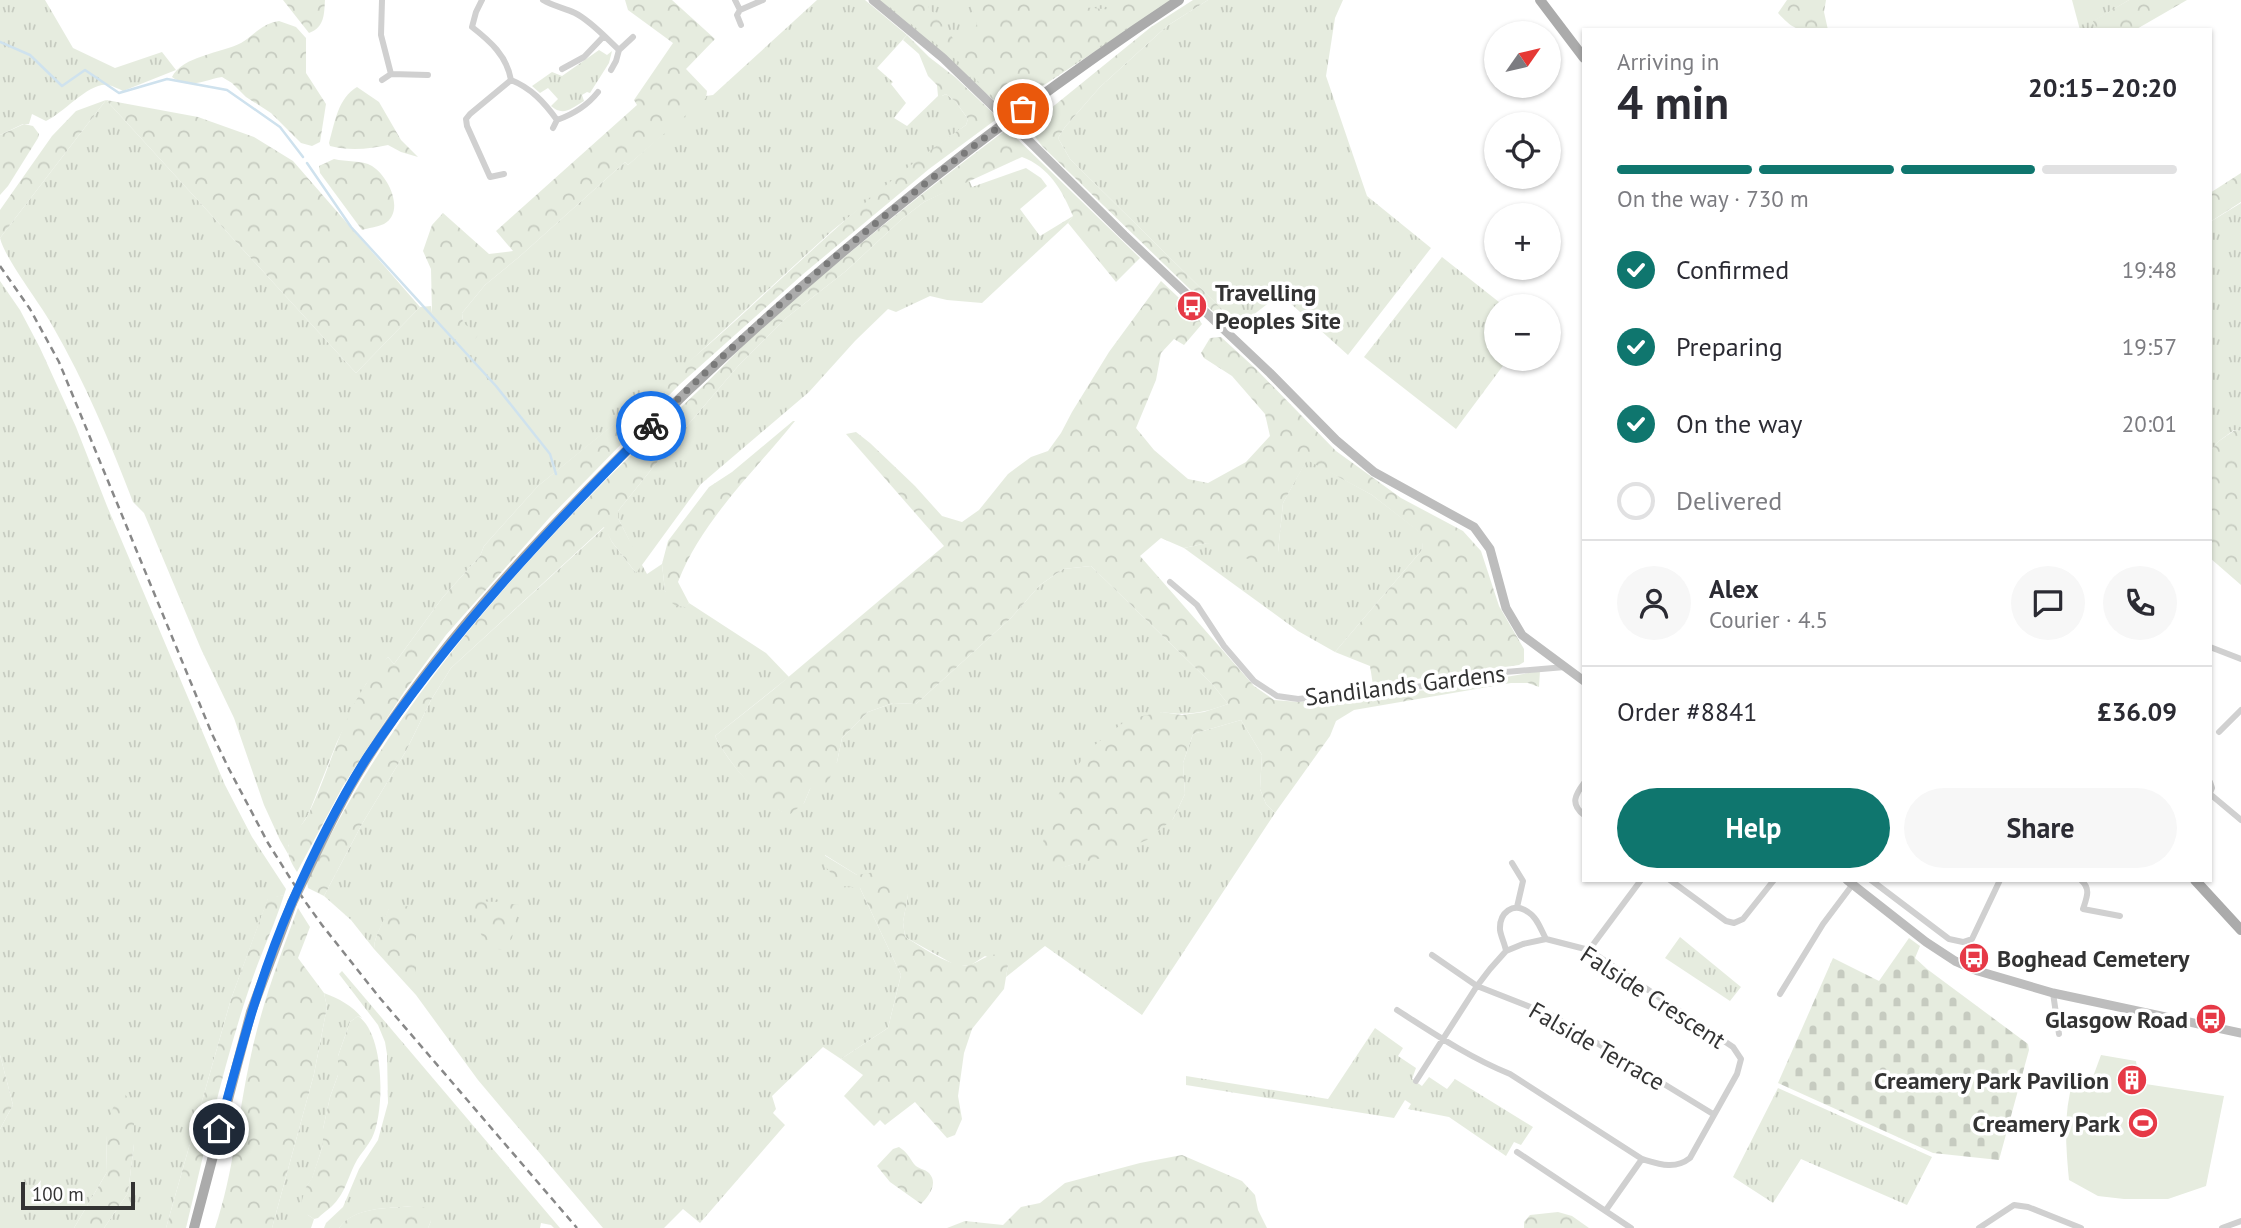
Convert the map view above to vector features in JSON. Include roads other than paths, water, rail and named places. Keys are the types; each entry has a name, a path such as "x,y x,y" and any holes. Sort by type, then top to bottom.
{"main road":[{"path":"873,0 943,58 1336,440 1374,472 1474,527 1490,549 1506,608 1522,635 1582,680"},
{"path":"194,1228 251,1012 292,903 327,830 367,758 457,633 576,501 657,419 769,314 924,182 1064,78 1179,0"},
{"path":"1539,0 1582,55"},
{"path":"1850,882 1926,942 1955,961 2008,981 2053,993 2241,1033"},
{"path":"2197,882 2241,930"}],"street":[{"path":"382,0 381,35 391,74"},
{"path":"482,0 472,27 492,43 502,57 511,80"},
{"path":"543,0 575,13 619,50"},
{"path":"735,0 740,10"},
{"path":"741,24 737,15 740,10 763,0"},
{"path":"562,69 584,57 604,36"},
{"path":"611,70 619,50 633,37"},
{"path":"382,80 391,74 428,75"},
{"path":"511,80 536,95 557,120"},
{"path":"486,186 490,177 466,119 511,80"},
{"path":"553,128 557,120 589,103 598,92"},
{"path":"490,177 504,174"},
{"name":"Sandilands Gardens","path":"1170,582 1197,605 1224,646 1254,681 1277,696 1298,699 1444,684 1505,672 1564,667"},
{"path":"2212,648 2241,659"},
{"path":"2219,732 2241,710"},
{"path":"1582,786 1574,801 1582,814"},
{"path":"2212,795 2241,820"},
{"path":"1512,863 1523,881 1517,907"},
{"path":"1589,950 1640,882"},
{"path":"1673,882 1726,921 1734,923 1743,919 1772,882"},
{"path":"1780,994 1850,882"},
{"path":"1874,882 1949,939 1963,942 1972,939 1999,882"},
{"path":"2083,882 2087,885 2088,893 2083,909 2120,916"},
{"path":"1416,1081 1476,986 1506,951 1500,929 1502,916 1517,907 1529,912 1546,939"},
{"name":"Falside Crescent","path":"1397,1010 1486,1064 1510,1074 1642,1159 1670,1166 1690,1158 1737,1073 1741,1059 1733,1047 1589,950 1546,939 1523,943 1506,951"},
{"path":"1432,956 1476,986"},
{"name":"Falside Terrace","path":"1476,986 1551,1015 1713,1114"},
{"path":"2053,993 2059,1034"},
{"path":"1517,1152 1631,1228"},
{"path":"1606,1210 1642,1159"},
{"path":"1979,1228 2014,1205 2028,1207 2081,1228"},
{"path":"2222,1228 2239,1223"}],"waterway":[{"path":"0,42 30,55 62,86 85,70 119,93 167,79 227,90 280,127 303,157"},
{"path":"307,163 351,227 496,386 550,454 556,474"}],"railway":[{"path":"0,266 30,309 59,362 212,734 268,843 322,925 379,997 577,1228"}],"place":[{"name":"Travelling Peoples Site","path":"1192,306"},
{"name":"Boghead Cemetery","path":"1974,958"},
{"name":"Glasgow Road","path":"2211,1019"},
{"name":"Creamery Park Pavilion","path":"2132,1080"},
{"name":"Creamery Park","path":"2143,1123"}]}
